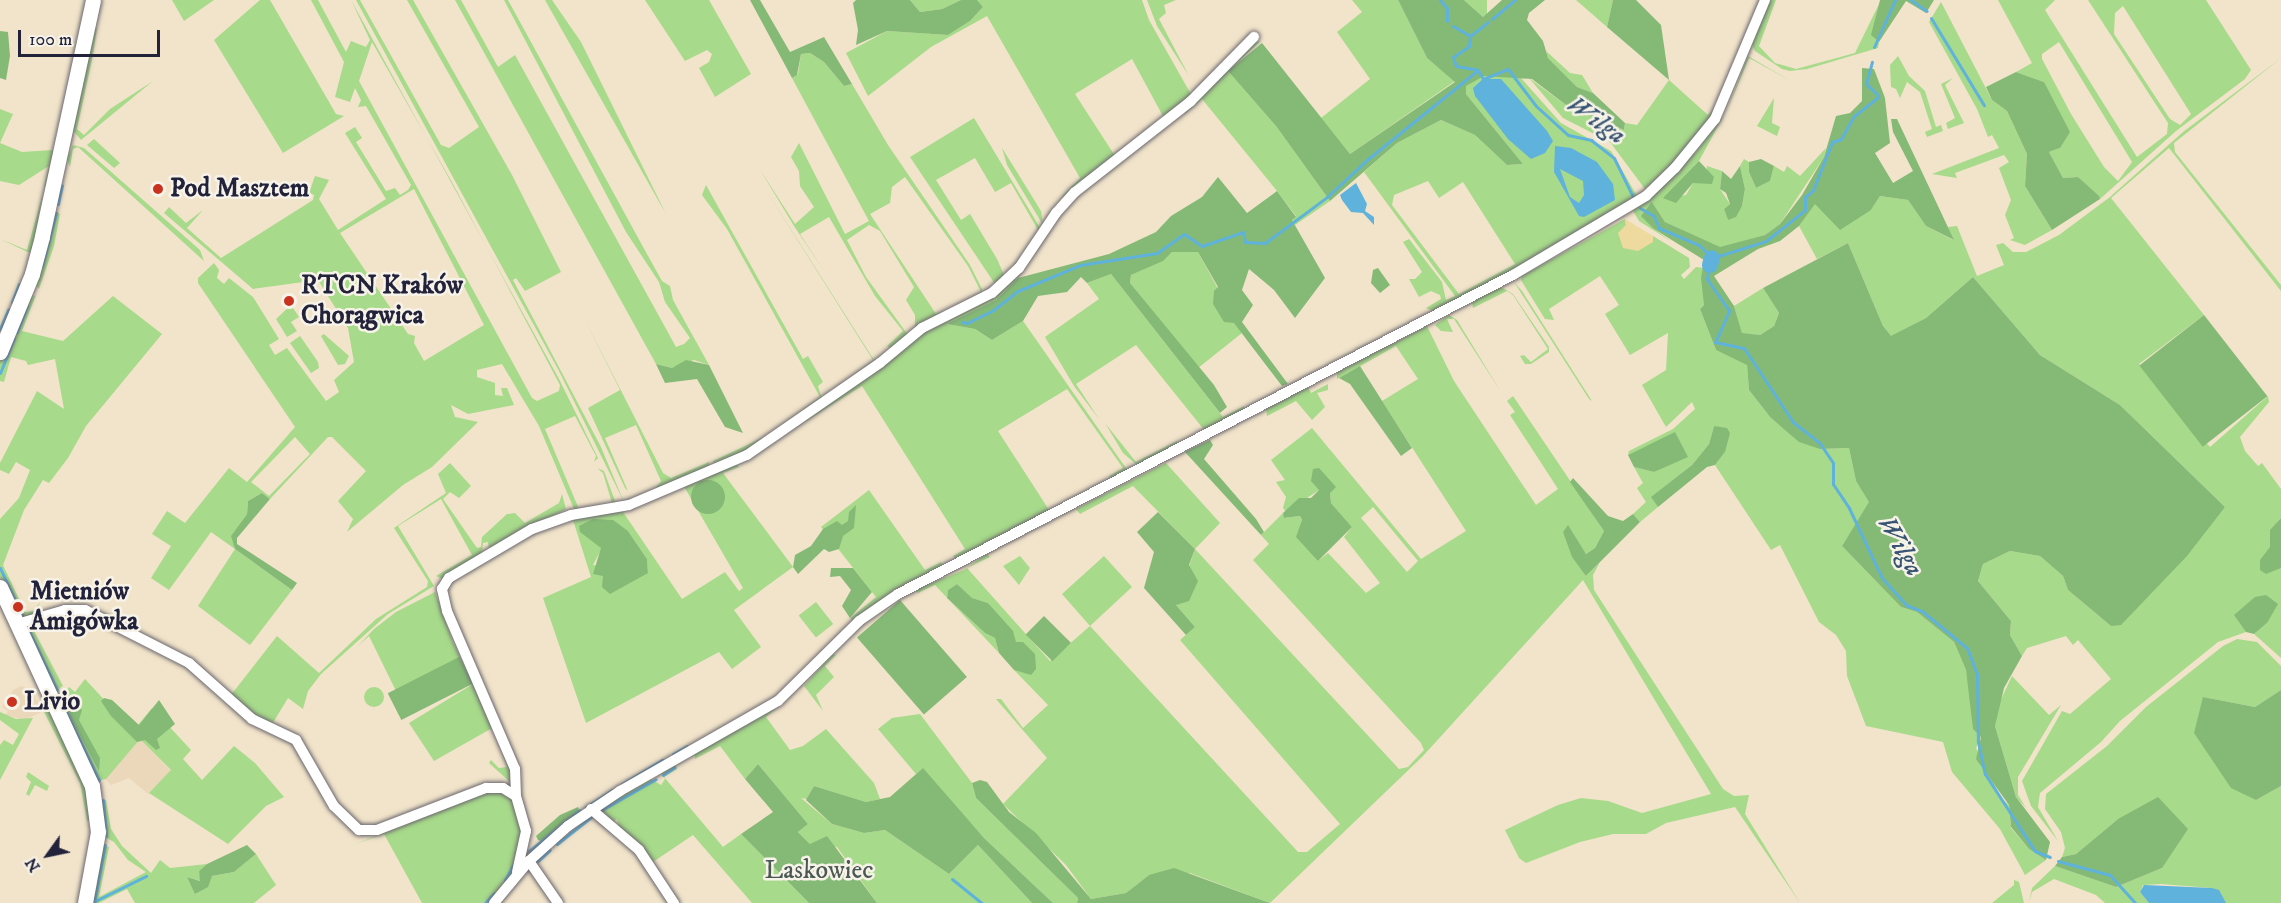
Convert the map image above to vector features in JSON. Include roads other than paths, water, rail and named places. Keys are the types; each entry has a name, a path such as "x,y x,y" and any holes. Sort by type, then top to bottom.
{"street":[{"path":"0,351 42,236 93,0"},
{"path":"494,903 529,861 591,809 778,701 859,621 898,594 1513,275 1646,196 1675,168 1715,120 1765,0"},
{"path":"516,877 526,831 516,796 508,747 444,603 442,589 449,578 532,529 571,515 629,506 747,455 880,363 922,328 995,291 1019,268 1056,213 1075,192 1191,101 1254,37"},
{"path":"0,588 92,786 98,832 86,903"},
{"path":"17,624 65,610 85,610 189,663 252,719 296,740 334,806 359,830 377,830 486,788 503,788 516,796"},
{"path":"591,809 639,850 674,903"},
{"path":"529,861 558,903"}],"water":[{"path":"1483,79 1501,79 1547,131 1553,141 1545,153 1531,159 1508,139 1475,96 1473,88"},
{"path":"1555,146 1571,148 1597,162 1613,184 1615,200 1584,217 1579,216 1554,172","holes":["1560,169 1583,181 1584,195 1579,203 1570,197"]},
{"path":"1356,183 1367,204 1365,211 1374,217 1374,225 1363,213 1351,212 1342,200 1340,195"},
{"path":"2144,885 2212,888 2219,890 2226,903 2149,903 2140,892"}],"waterway":[{"name":"Wilga","path":"1440,0 1447,8 1447,21"},
{"path":"1492,19 1515,0"},
{"path":"1874,47 1895,0"},
{"path":"1911,0 1927,11"},
{"path":"1931,18 1984,105"},
{"path":"1470,36 1488,22"},
{"name":"Wilga","path":"1453,26 1470,36"},
{"name":"Wilga","path":"1470,36 1469,46 1453,57 1456,66 1478,70 1483,79 1508,69 1536,106 1568,135 1591,140 1614,158 1633,197"},
{"path":"1640,208 1654,216 1659,228 1699,245 1712,258 1766,241 1805,210 1805,197 1813,190 1832,142 1841,139 1854,116 1877,98 1878,95 1866,84 1872,62"},
{"path":"962,322 967,323 992,311 1018,291 1080,265 1157,253 1184,234 1202,246 1243,232 1245,242 1265,243 1327,197 1368,159 1478,70"},
{"path":"58,204 62,185"},
{"path":"42,266 56,213"},
{"name":"Wilga","path":"1710,265 1712,258"},
{"name":"Wilga","path":"1708,272 1707,279 1729,311 1715,342 1744,348 1793,422 1819,442 1833,463 1833,484 1849,508 1882,578 1906,605 1922,611 1967,648 1977,674 1978,742 1985,774 2035,851 2050,857"},
{"path":"12,302 19,284"},
{"path":"17,332 27,306"},
{"path":"0,329 8,310"},
{"path":"0,373 14,339"},
{"path":"0,568 17,604"},
{"path":"19,610 22,615"},
{"path":"29,631 57,690"},
{"path":"60,699 99,780"},
{"path":"673,754 687,746"},
{"path":"622,784 662,760"},
{"path":"663,775 675,767"},
{"path":"600,811 656,779"},
{"path":"586,807 612,790"},
{"path":"103,800 106,836"},
{"path":"529,851 580,810"},
{"path":"557,844 591,817"},
{"path":"94,903 105,845"},
{"path":"538,861 550,850"},
{"path":"505,880 516,859"},
{"name":"Wilga","path":"2058,861 2110,875 2135,903"},
{"path":"95,901 146,876"},
{"path":"952,879 982,903"},
{"path":"485,903 494,893"}],"place":[{"name":"Pod Masztem","path":"158,189"},
{"name":"RTCN Kraków Chorągwica","path":"289,301"},
{"name":"Mietniów Amigówka","path":"18,607"},
{"name":"Livio","path":"12,702"}],"park label":[{"name":"Laskowiec","path":"819,871"}]}
